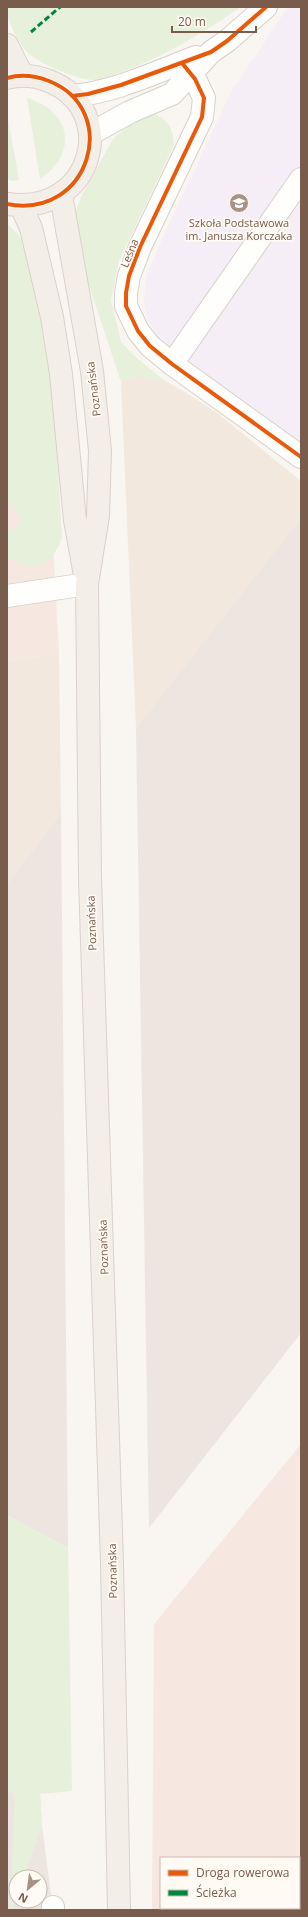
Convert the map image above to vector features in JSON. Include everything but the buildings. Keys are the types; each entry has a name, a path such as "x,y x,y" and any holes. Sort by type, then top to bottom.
{"main road":[{"path":"7,45 15,76 40,78 58,84 72,96 84,113 90,134 89,151 84,168 74,183 61,195 35,205 14,205"},
{"name":"Poznańska","path":"61,195 92,371 100,451 98,516 87,584 90,879 112,1548 119,1910"},
{"name":"Poznańska","path":"14,205 31,228 52,316 61,374 75,520 87,584"}],"street":[{"path":"72,96 88,94 186,68 227,41 266,7"},
{"path":"90,134 130,112 172,94 186,68"},
{"name":"Leśna","path":"186,68 204,98 202,117 140,247 129,276 126,293 126,306 138,331 150,346 172,364 301,457"},
{"path":"172,364 299,186"},
{"path":"7,593 87,584"}],"shaded area":[{"name":"Szkoła Podstawowa im. Janusza Korczaka","path":"288,7 301,7 301,444 170,348 156,334 147,319 144,303 146,277 165,232 231,92"},
{"path":"137,375 165,381 185,392 217,413 301,481 301,518 136,728 121,382"},
{"path":"7,462 50,489 59,654 7,661"},
{"path":"301,518 301,1333 149,1528 136,728"},
{"path":"59,654 61,813 7,884 7,661"},
{"path":"61,813 68,1548 7,1515 7,884"},
{"path":"301,1444 301,1910 152,1910 154,1624"},
{"path":"7,1789 15,1794 40,1794 42,1826 48,1869 8,1869 8,1909 48,1909 48,1872 53,1910 7,1910"}],"green space":[{"path":"7,7 241,7 211,27 165,53 132,68 102,79 89,80 62,72 45,64 28,53 15,34 9,20"},
{"path":"27,98 42,104 53,112 61,122 65,134 65,145 61,157 52,169 40,179"},
{"path":"7,113 19,180 12,181 7,179"},
{"path":"155,114 164,120 169,126 173,134 174,145 119,261 111,301 121,342 133,355 165,381 137,375 121,382 80,258 75,213 82,195 113,139 126,127 141,117"},
{"path":"7,224 17,233 29,250 47,342 54,405 62,538 58,548 47,561 40,565 33,566 16,562 7,556 7,533 23,522 7,499"},
{"path":"7,1515 68,1548 72,1791 40,1794 42,1826 27,1869 12,1869 15,1794 7,1789"}],"marked path":[{"path":"31,32 60,7"}],"cycle path":[{"path":"72,96 88,94 121,85 211,52 227,41 266,7"},
{"path":"182,63 195,79 204,98 202,117 140,247 129,276 126,293 126,306 138,331 150,346 172,364 301,457"},
{"path":"7,78 23,76 39,78 49,81 72,95 85,115 90,137 86,159 76,180 59,196 36,204 7,204"}],"place":[{"name":"Szkoła Podstawowa im. Janusza Korczaka","path":"239,203"}]}
